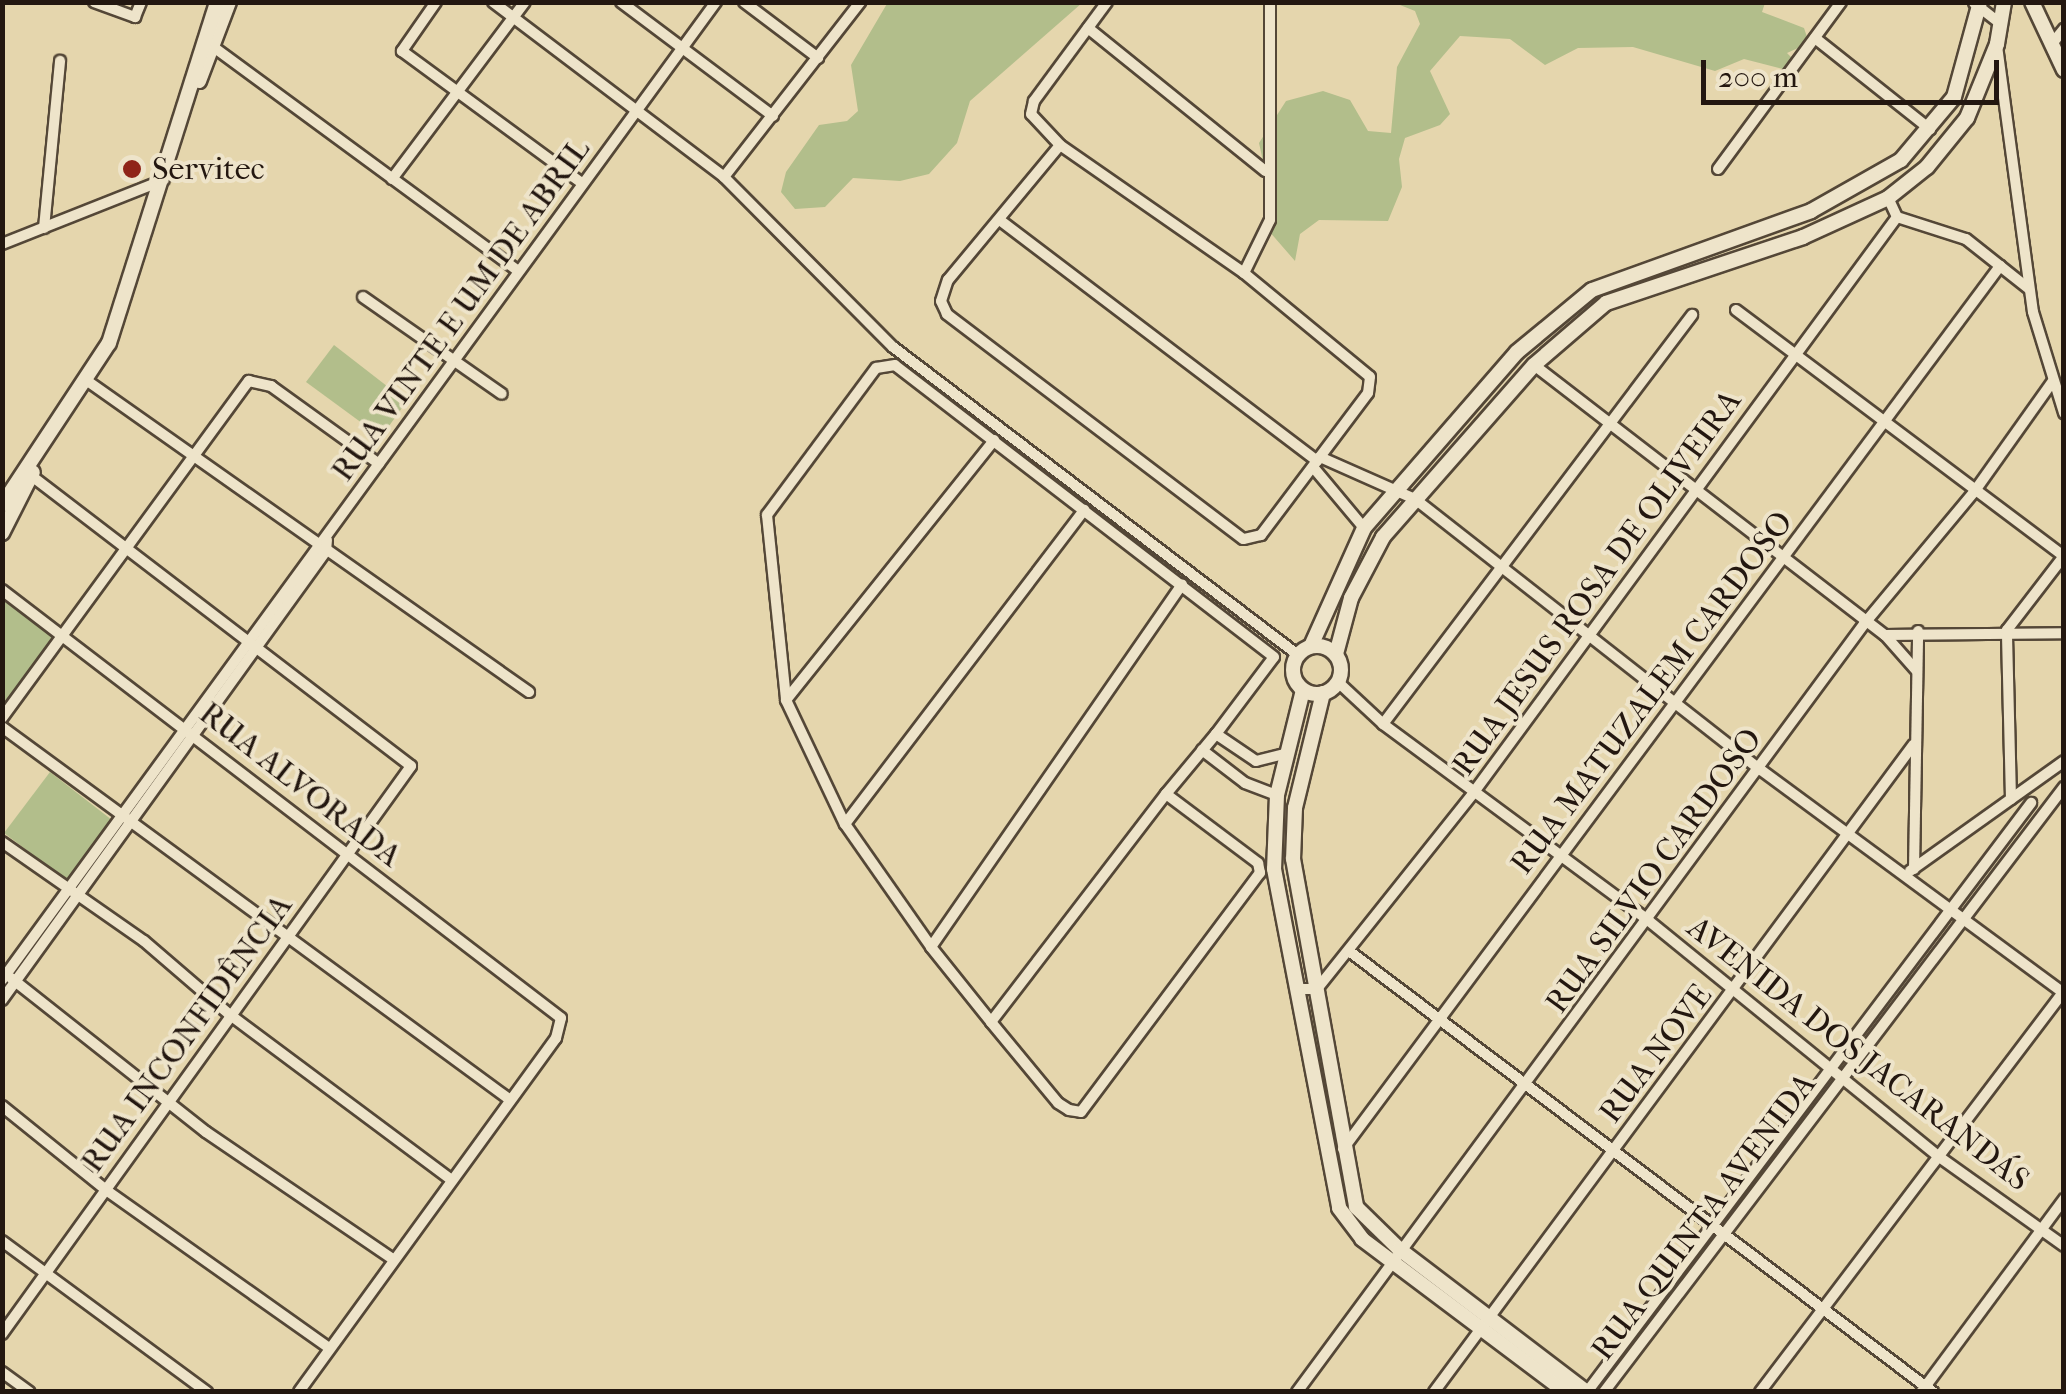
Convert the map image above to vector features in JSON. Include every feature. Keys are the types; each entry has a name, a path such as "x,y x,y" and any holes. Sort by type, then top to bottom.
{"street":[{"path":"94,2 135,18 141,2"},
{"path":"4,518 86,380 126,301 208,43 217,2"},
{"path":"208,43 229,2"},
{"path":"436,2 402,48 458,94 582,183"},
{"path":"493,2 724,177 893,347 1305,651 1336,654"},
{"path":"392,180 525,2"},
{"path":"622,2 773,116"},
{"name":"RUA VINTE E UM DE ABRIL","path":"2,1000 7,977 66,888 184,726 324,545 455,358 716,2"},
{"path":"744,2 818,58"},
{"path":"724,177 860,2"},
{"path":"1060,145 1001,221 948,280 941,301 948,314 1242,539 1261,535 1368,393 1370,377 1244,272 1060,145 1031,114 1107,2"},
{"path":"1244,272 1270,220 1266,170 1270,2"},
{"path":"1718,170 1840,2"},
{"path":"1395,1256 1360,1216 1343,1150 1295,882 1295,808 1323,694 1338,682 1336,654 1362,574 1415,499 1534,365 1606,302 1851,218 1888,198 1927,167 1967,118 1997,44 2004,2"},
{"path":"2032,2 2064,70"},
{"path":"1587,1391 1347,1222 1330,1183 1274,869 1277,800 1303,690 1293,670 1364,528 1394,488 1517,352 1592,290 1841,198 1874,178 1931,130 1954,98 1978,4 2001,24"},
{"path":"1088,28 1266,170"},
{"path":"2051,45 2064,29"},
{"path":"1815,38 1931,130"},
{"path":"208,43 518,271"},
{"path":"1997,44 2030,290 2064,413"},
{"path":"44,228 60,61"},
{"path":"2,244 164,179"},
{"path":"1841,198 1851,218"},
{"path":"1888,198 1897,217 1954,234 2030,290"},
{"name":"RUA JESUS ROSA DE OLIVEIRA","path":"1317,989 1474,792 1897,217"},
{"path":"1001,221 1316,462 1364,528"},
{"name":"RUA MATUZALEM CARDOSO","path":"1343,1150 2000,266"},
{"path":"363,297 502,394"},
{"path":"1736,310 2063,556 2007,630 2016,796"},
{"path":"1383,724 1606,422 1692,315"},
{"path":"991,1022 1166,794 1274,657 895,365 876,368 766,514 786,700 844,824 931,948 991,1022 1058,1103 1081,1112 1260,874 1258,863 1166,794"},
{"path":"1534,365 1692,492 1864,624 1885,635 1916,670"},
{"path":"86,380 528,692"},
{"path":"2,718 253,380 379,464"},
{"name":"RUA SILVIO CARDOSO","path":"1297,1392 1395,1256 1649,922 1864,624 1974,492 2054,381"},
{"path":"786,700 994,440"},
{"path":"1316,462 1415,499 1761,770 1910,872 1960,917 2063,992 1760,1392"},
{"path":"29,474 250,645"},
{"path":"844,824 1084,510"},
{"path":"931,948 1182,584"},
{"name":"RUA ALVORADA","path":"2,590 184,726 346,856 555,1008 562,1022 509,1099"},
{"path":"1885,635 1918,631 2064,632"},
{"path":"1910,872 1918,631"},
{"name":"RUA VINTE E UM DE ABRIL","path":"7,977 78,896 194,734 250,645"},
{"name":"RUA INCONFIDÊNCIA","path":"2,1334 287,934 407,776 409,764 250,645"},
{"name":"AVENIDA DOS JACARANDÁS","path":"1338,682 1383,724 1649,922 1838,1071 1938,1156 2064,1246"},
{"path":"1303,690 1323,694"},
{"path":"2,727 509,1099 298,1392"},
{"path":"1216,734 1256,761 1285,754"},
{"name":"RUA NOVE","path":"1434,1392 1735,991 1914,744"},
{"path":"1202,750 1245,782 1295,808"},
{"path":"1910,872 2064,762"},
{"name":"RUA QUINTA AVENIDA","path":"1587,1391 1709,1227 2064,787"},
{"path":"2016,796 2045,810"},
{"name":"RUA QUINTA AVENIDA","path":"1604,1392 1723,1237 1949,908 2032,803"},
{"path":"2,842 144,941 229,1014 450,1179"},
{"path":"1349,951 1443,1017 1615,1148 1709,1227 1926,1390 2064,1199"},
{"path":"7,977 168,1100 393,1259"},
{"path":"1298,989 1317,989"},
{"path":"2,1106 106,1190 329,1348"},
{"path":"2,1241 208,1392"},
{"path":"1486,1323 1566,1392"},
{"path":"2,1372 30,1392"}],"green space":[{"path":"888,2 1082,3 970,101 957,143 929,174 900,181 853,178 825,207 795,209 781,192 786,172 819,125 847,121 858,111 851,65"},
{"path":"1395,3 1765,3 1762,12 1804,28 1809,43 1787,53 1797,63 1787,70 1744,59 1715,71 1633,47 1578,48 1545,65 1510,39 1460,36 1430,71 1450,114 1440,125 1405,138 1399,159 1402,187 1388,221 1319,220 1300,234 1295,261 1269,231 1269,188 1259,143 1286,101 1323,91 1350,100 1368,131 1391,133 1397,67 1420,24 1415,11"},
{"path":"334,345 392,390 402,408 381,437 306,382"},
{"path":"3,598 56,637 3,709"},
{"path":"50,772 112,820 69,882 4,833"}],"place":[{"name":"Servitec","path":"132,169"}]}
